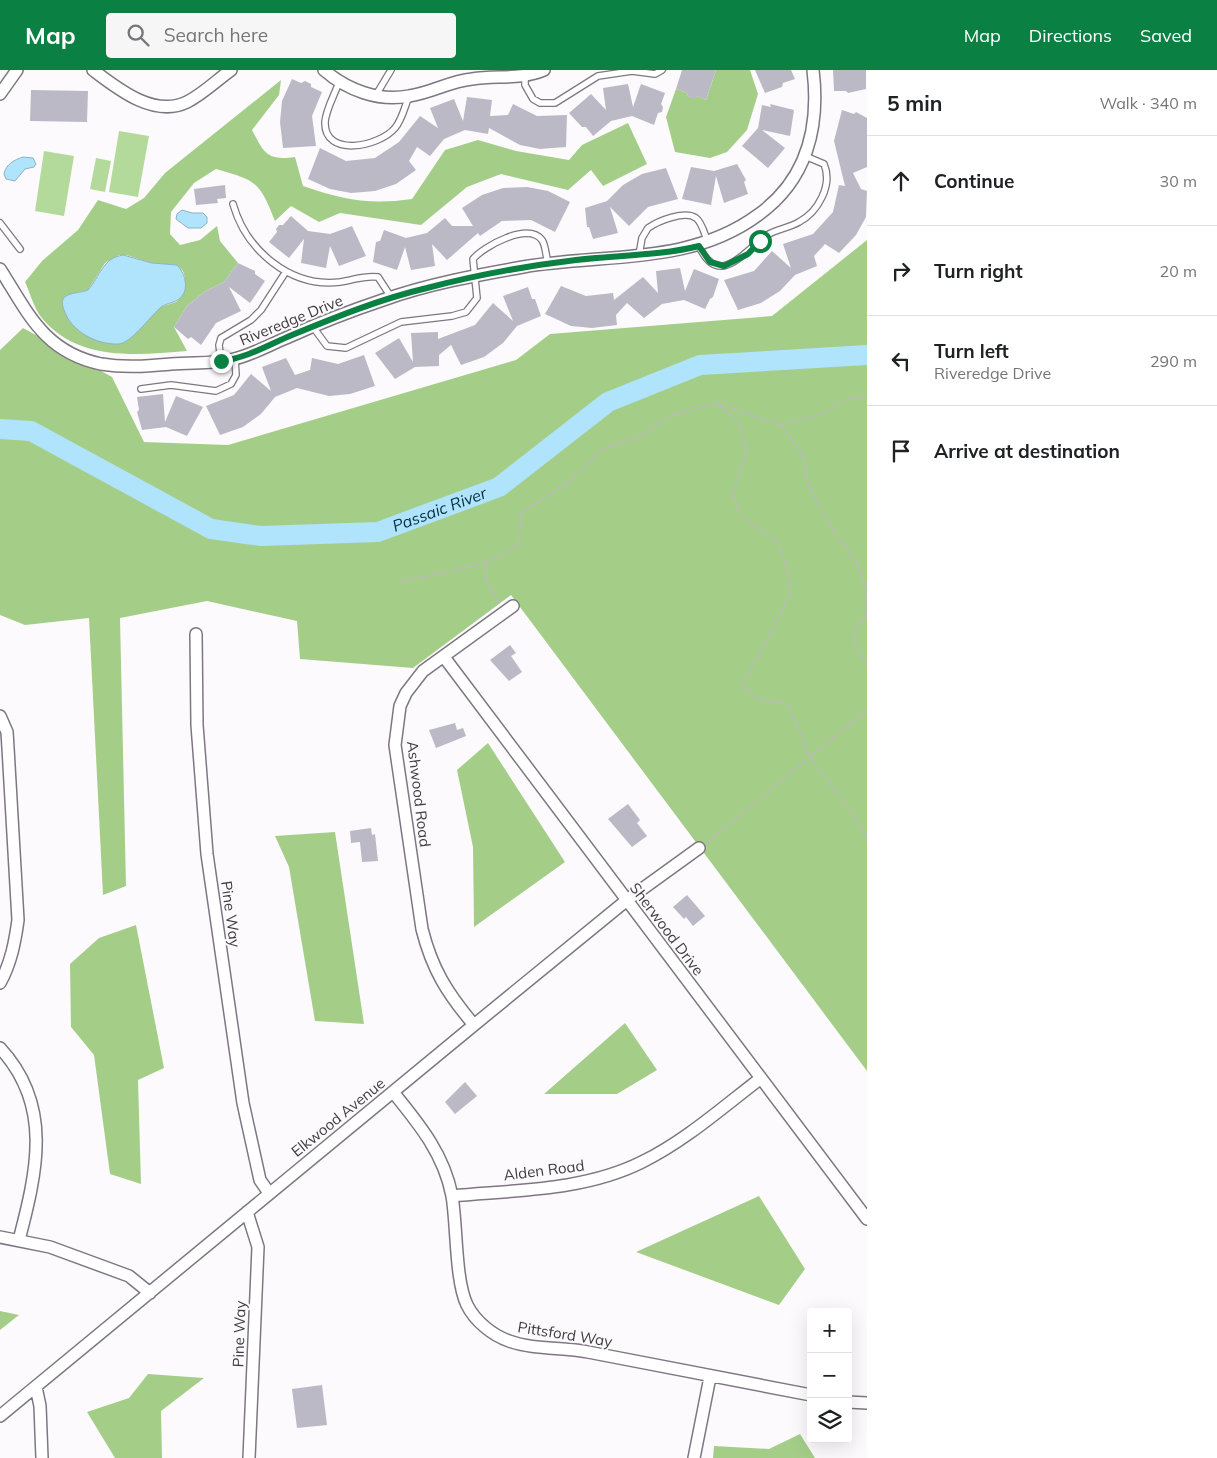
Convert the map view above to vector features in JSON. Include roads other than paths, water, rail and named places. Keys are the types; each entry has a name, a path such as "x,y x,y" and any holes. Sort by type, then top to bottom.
{"street":[{"path":"93,70 124,92 144,102 164,106 188,101 232,70"},
{"path":"324,70 353,90 376,95 409,96 473,78 529,74 544,70"},
{"name":"Riveredge Drive","path":"0,269 24,311 36,326 56,343 75,354 98,363 116,366 234,359 391,297 474,277 548,264 664,254 704,244 741,227 770,206 791,181 805,156 815,122 813,70"},
{"path":"0,94 13,71"},
{"name":"Ashwood Road","path":"474,1025 446,990 429,958 422,929 396,745 396,723 400,706 406,693 423,671 509,610"},
{"name":"Pine Way","path":"196,634 197,725 206,854 243,1103 260,1180 269,1193"},
{"name":"Sherwood Drive","path":"444,657 867,1219"},
{"path":"0,716 7,732 18,920 15,943 0,983"},
{"name":"Elkwood Avenue","path":"0,1416 627,900 699,848"},
{"path":"0,1048 20,1073 28,1092 37,1134 37,1157 19,1240"},
{"name":"Alden Road","path":"452,1196 570,1185 615,1173 641,1163 672,1146 761,1078"},
{"name":"Pittsford Way","path":"393,1092 433,1144 440,1159 452,1196 461,1280 466,1304 482,1325 508,1341 527,1346 579,1350 710,1377 807,1394"},
{"name":"Pine Way","path":"247,1212 258,1247 249,1458"},
{"path":"0,1237 50,1247 129,1276 150,1293"},
{"path":"694,1458 710,1377"},
{"path":"36,1386 40,1406 42,1458"},
{"path":"852,1402 867,1403"}],"lane":[{"path":"376,95 391,70"},
{"path":"529,74 525,85 532,99 547,104 563,100 581,85 598,76 632,71 655,74 662,70"},
{"path":"339,82 325,122 328,134 335,141 346,146 373,143 395,128 409,96"},
{"path":"639,255 642,238 648,228 682,215 693,216 698,220 710,262 716,265 730,264 748,254 768,234 801,221 810,214 822,198 826,170 824,164 805,156"},
{"path":"232,204 243,230 252,243 285,273 330,282 340,282 366,275 378,277 391,297"},
{"path":"0,223 20,249"},
{"path":"313,327 327,346 346,348 401,322 452,316 466,312 477,298 472,263 475,256 510,237 526,234 537,236 543,243 548,264"},
{"path":"221,361 219,345 221,338 252,320 261,310 285,273"},
{"path":"141,389 171,385 216,391 231,384 236,375 234,359"}],"water":[{"path":"23,157 33,158 36,164 34,167 25,169 15,181 6,179 4,174 9,165"},
{"path":"182,210 192,213 203,213 207,217 207,223 201,228 188,228 176,219 177,214"},
{"path":"123,255 152,263 177,265 185,278 186,286 184,293 179,299 162,307 124,343 110,344 93,339 78,330 67,318 62,304 64,297 88,290 106,264 116,257"}],"waterway":[{"name":"Passaic River","path":"0,429 31,431 211,529 261,536 378,532 499,487 608,402 700,365 867,355"}]}
